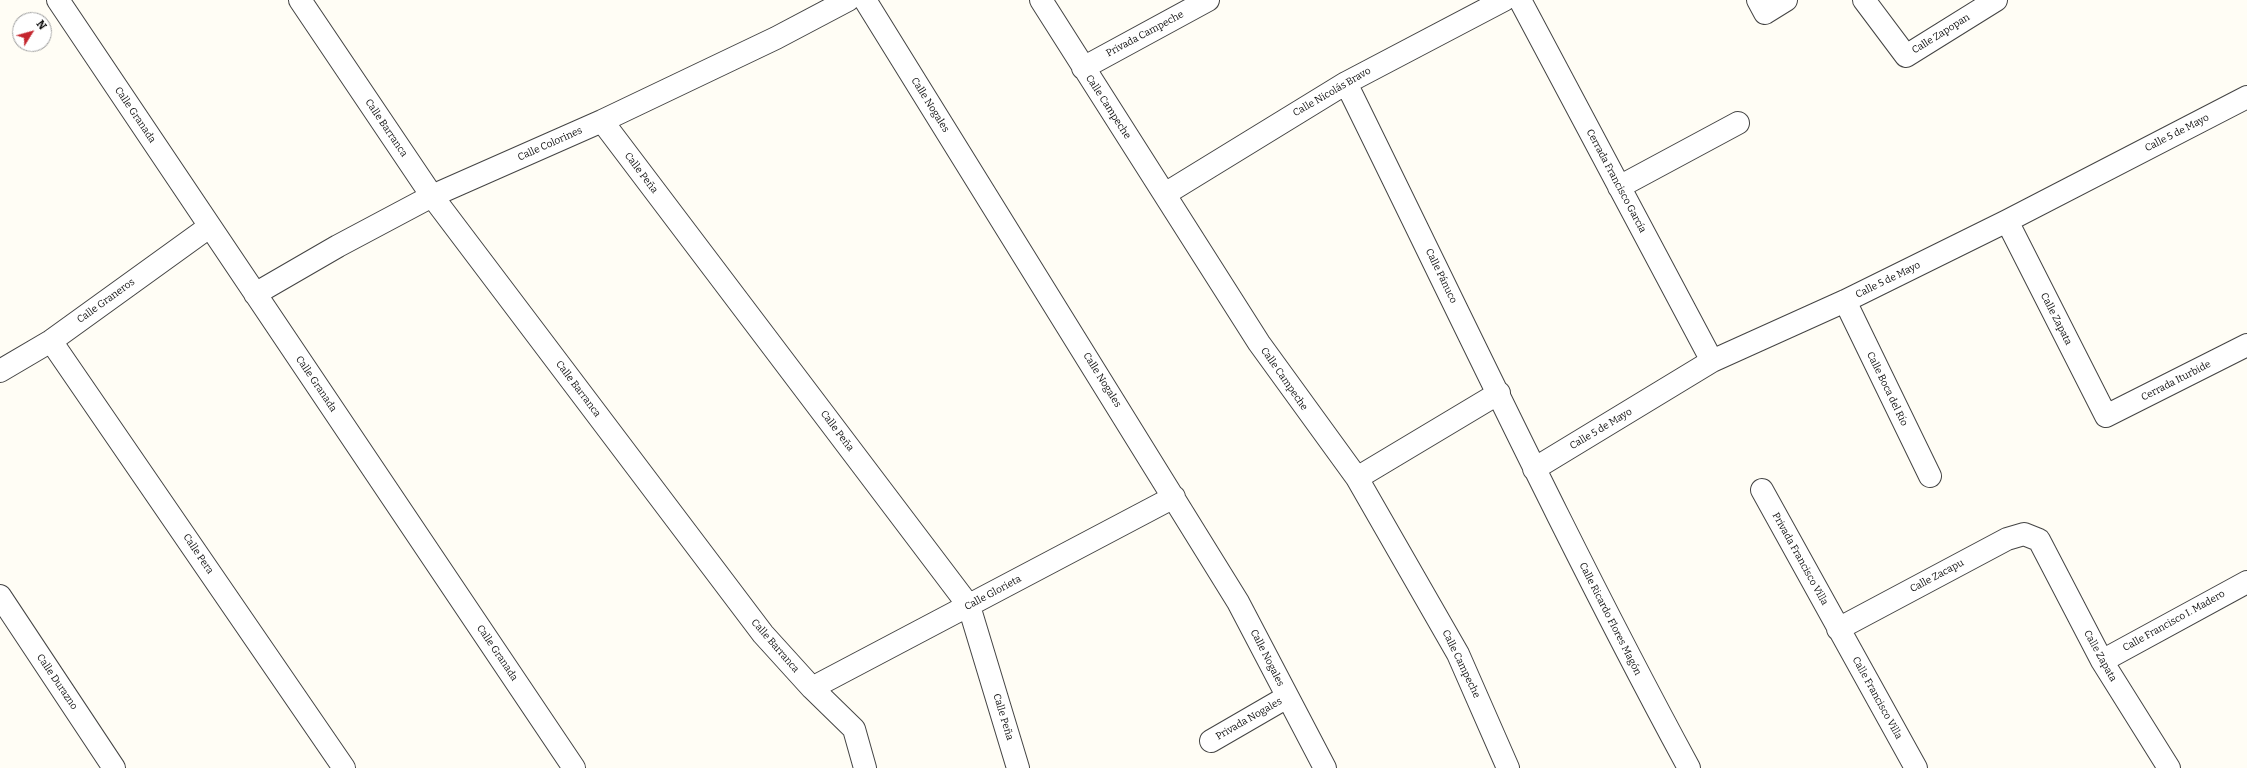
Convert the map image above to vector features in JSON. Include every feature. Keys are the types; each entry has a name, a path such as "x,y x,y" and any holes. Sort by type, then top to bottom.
{"street":[{"name":"Calle Granada","path":"58,0 209,227 574,768"},
{"name":"Calle Barranca","path":"300,0 432,196 762,634 812,688 854,729 865,768"},
{"name":"Calle Colorines","path":"255,294 338,246 432,196 602,121 776,38 848,0"},
{"name":"Calle Nogales","path":"865,0 1238,602 1325,768"},
{"name":"Calle Campeche","path":"1041,0 1259,343 1357,478 1458,654 1508,768"},
{"name":"Privada Campeche","path":"1083,68 1208,0"},
{"name":"Calle Nicolás Bravo","path":"1165,194 1346,83 1504,0"},
{"name":"Cerrada Francisco García","path":"1520,0 1712,361"},
{"path":"1761,6 1786,0"},
{"name":"Calle Zapopan","path":"1864,0 1906,56 1996,0"},
{"name":"Calle Pánuco","path":"1346,83 1499,393 1534,469"},
{"name":"Calle 5 de Mayo","path":"1534,469 1712,361 1844,301 2007,221 2247,97"},
{"name":"Calle Peña","path":"602,121 970,606 1018,768"},
{"path":"1619,187 1738,123"},
{"name":"Calle Zapata","path":"2007,221 2106,416"},
{"name":"Calle Graneros","path":"0,371 51,340 209,227"},
{"name":"Calle Boca del Río","path":"1844,301 1930,476"},
{"name":"Calle Pera","path":"51,340 344,768"},
{"name":"Cerrada Iturbide","path":"2106,416 2247,345"},
{"path":"1357,478 1499,393"},
{"name":"Calle Ricardo Flores Magón","path":"1534,469 1689,768"},
{"name":"Privada Francisco Villa","path":"1762,490 1838,629"},
{"name":"Calle Glorieta","path":"812,688 970,606 1174,497"},
{"name":"Calle Zacapu","path":"1838,629 2006,539 2024,534 2039,540"},
{"name":"Calle Zapata","path":"2039,540 2102,661 2168,768"},
{"name":"Calle Francisco I. Madero","path":"2102,661 2247,582"},
{"name":"Calle Durazno","path":"0,596 114,768"},
{"name":"Calle Francisco Villa","path":"1838,629 1916,768"},
{"name":"Privada Nogales","path":"1211,741 1287,697"}]}
